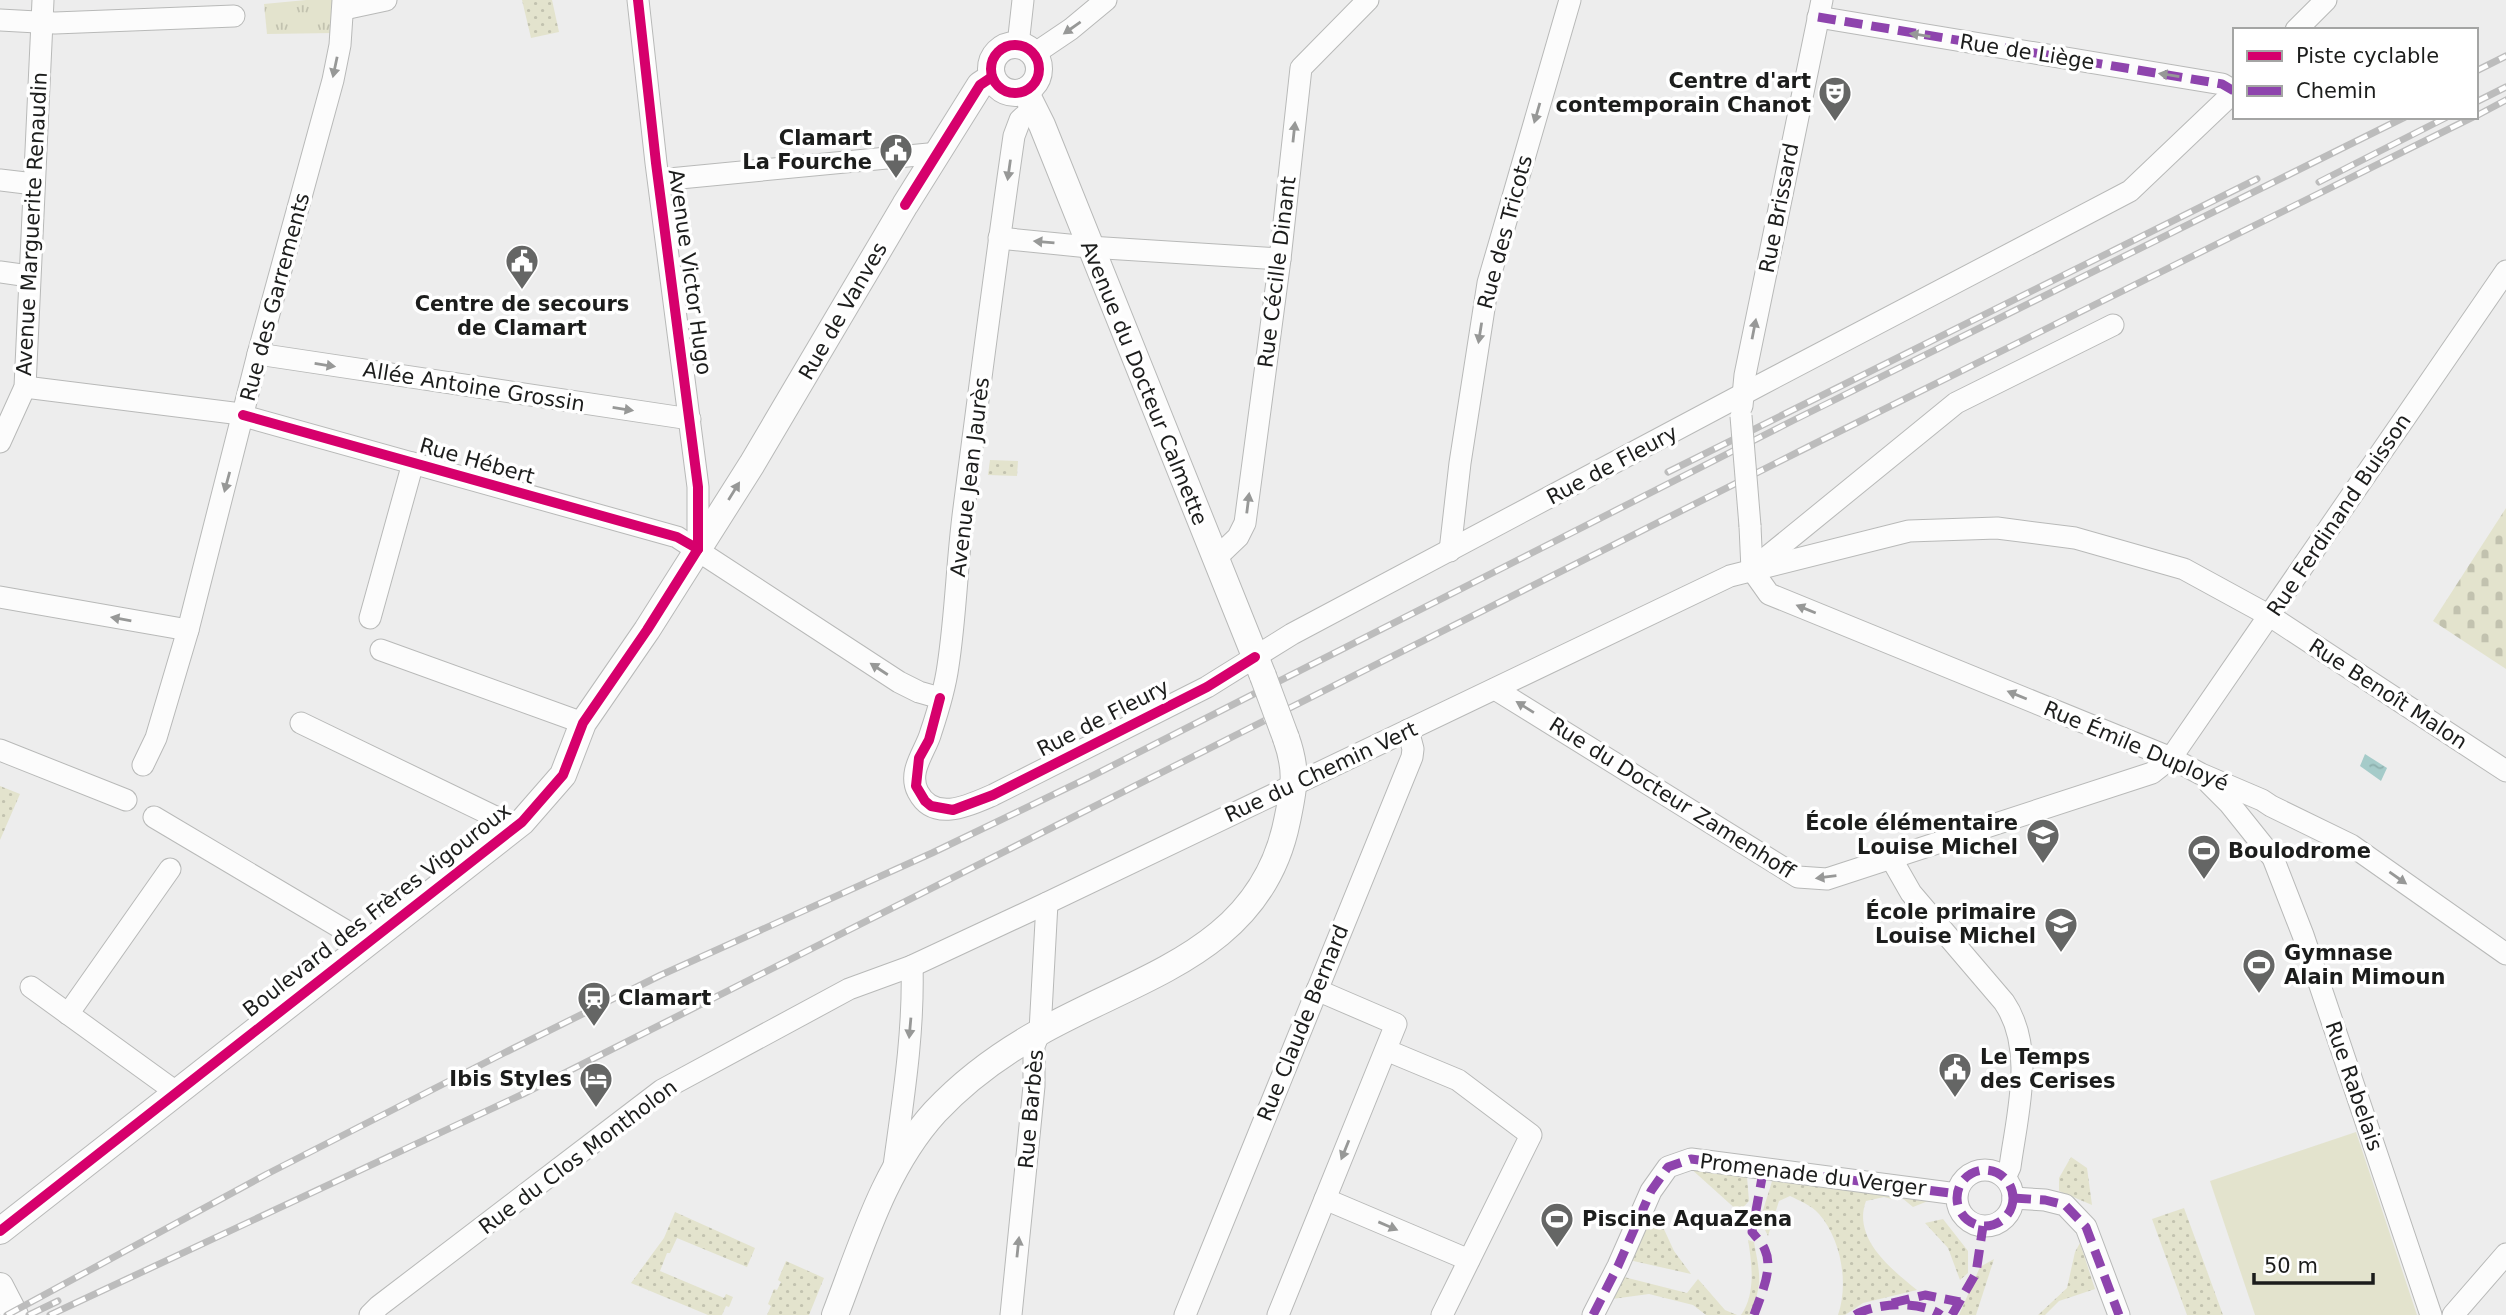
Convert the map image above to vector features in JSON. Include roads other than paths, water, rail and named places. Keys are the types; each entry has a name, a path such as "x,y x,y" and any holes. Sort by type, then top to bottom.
{"main road":[{"path":"1009,46 1026,49 1039,70 1029,100 1003,90 992,77 991,66 995,55 1009,46"},
{"name":"Rue de Vanves","path":"698,549 980,85 992,77"},
{"name":"Avenue du Docteur Calmette","path":"1029,100 1042,125 1259,666 1294,762 1294,785 1282,843 1256,896 1228,928 1185,959 1037,1039"},
{"name":"Boulevard des Frères Vigouroux","path":"0,1230 516,827 563,775 583,723 647,631 698,549"},
{"path":"835,1315 894,1168 935,1112 985,1066 1037,1039"},
{"path":"872,1220 943,1119 972,1091 1037,1039"},
{"path":"0,1286 15,1315"}],"street":[{"name":"Avenue Marguerite Renaudin","path":"0,442 25,387 43,0"},
{"path":"344,5 386,0"},
{"name":"Avenue Victor Hugo","path":"638,0 698,487 698,549"},
{"path":"1023,0 1026,49 1071,29 1106,0"},
{"name":"Rue Cécille Dinant","path":"1214,559 1238,537 1245,523 1280,259 1301,68 1367,0"},
{"name":"Rue des Tricots","path":"1450,551 1460,463 1488,284 1570,0"},
{"path":"2298,28 2326,0"},
{"name":"Rue des Garrements","path":"143,765 156,738 188,630 258,355 333,80 344,5"},
{"name":"Rue de Liège","path":"1820,8 2222,84 2233,90"},
{"name":"Rue Brissard","path":"1752,570 1742,406 1745,375 1820,8"},
{"path":"0,20 42,23 234,16"},
{"name":"Rue de Fleury","path":"966,807 1207,687 1259,666 1292,634 1450,551 1742,406 2130,191 2233,93"},
{"name":"Avenue Jean Jaurès","path":"966,807 953,810 931,806 916,786 919,758 929,740 942,692 999,237 1014,136 1029,100"},
{"path":"659,180 939,153"},
{"path":"0,180 34,184"},
{"path":"999,237 1089,247 1280,259"},
{"name":"Rue Ferdinand Buisson","path":"2171,758 2506,271"},
{"path":"0,272 29,276"},
{"path":"1752,570 1956,403 2113,325"},
{"name":"Allée Antoine Grossin","path":"258,355 690,419"},
{"name":"Rue Hébert","path":"25,387 243,415 677,537 698,549 708,560 899,682 919,692 942,692"},
{"path":"370,618 413,463"},
{"path":"1811,520 1825,551"},
{"name":"Rue Benoît Malon","path":"1825,551 1909,531 1997,528 2075,538 2184,569 2270,616 2506,772"},
{"name":"Rue du Chemin Vert","path":"912,966 1730,576 1825,551"},
{"name":"Rue Émile Duployé","path":"1752,570 1769,594 2171,758 2262,800 2272,814"},
{"path":"0,597 188,630"},
{"path":"381,650 583,723"},
{"name":"Rue du Docteur Zamenhoff","path":"1495,688 1798,877 1827,879 2152,773 2171,758"},
{"path":"301,723 516,827"},
{"name":"Rue Claude Bernard","path":"1185,1315 1412,757 1413,749 1408,730"},
{"path":"0,750 126,800"},
{"path":"2201,774 2229,803 2273,858"},
{"path":"2273,858 2272,814 2298,819 2351,845 2506,954"},
{"path":"154,817 368,944"},
{"path":"1891,858 1910,893 2015,1018 2021,1046 2021,1082 2010,1181"},
{"name":"Rue Rabelais","path":"2273,858 2303,935 2431,1315"},
{"path":"68,1014 170,869"},
{"name":"Rue Barbès","path":"1011,1315 1034,1086 1047,903"},
{"path":"894,1168 905,1089 913,994 912,966"},
{"name":"Rue du Clos Montholon","path":"370,1315 662,1090 849,989 912,966"},
{"path":"31,987 176,1093"},
{"path":"1278,1315 1396,1024 1317,990"},
{"path":"1383,1058 1458,1080 1531,1135 1442,1315"},
{"path":"905,1089 914,1105 935,1112"},
{"name":"Promenade du Verger","path":"1593,1315 1651,1191 1668,1167 1691,1159 1957,1194"},
{"name":"Promenade du Verger","path":"2010,1181 2009,1213 2004,1219 1991,1226 1983,1226 1963,1216 1957,1194 1964,1180 1976,1171 1992,1171 2045,1200 2065,1205 2086,1227 2119,1315"},
{"path":"1325,1199 1469,1260"},
{"path":"2453,1315 2506,1254"}],"water":[{"path":"2365,754 2387,768 2381,781 2360,766"}],"railway":[{"path":"2478,70 2506,56"},
{"path":"2478,101 2506,87"},
{"path":"2478,115 2506,100"},
{"path":"7,1315 267,1174 504,1053 661,975 932,853 1090,777 1794,420 2401,119"},
{"path":"2319,182 2443,119"},
{"path":"50,1315 523,1094 1808,447 2469,119"},
{"path":"1668,472 2257,179"},
{"path":"29,1315 58,1301"}],"place":[{"name":"Centre d'art contemporain Chanot","path":"1835,123"},
{"name":"Clamart La Fourche","path":"896,180"},
{"name":"Centre de secours de Clamart","path":"522,291"},
{"name":"École élémentaire Louise Michel","path":"2043,865"},
{"name":"Boulodrome","path":"2204,881"},
{"name":"École primaire Louise Michel","path":"2061,954"},
{"name":"Gymnase Alain Mimoun","path":"2259,995"},
{"name":"Clamart","path":"594,1028"},
{"name":"Le Temps des Cerises","path":"1955,1099"},
{"name":"Ibis Styles","path":"596,1109"},
{"name":"Piscine AquaZena","path":"1557,1249"}]}
